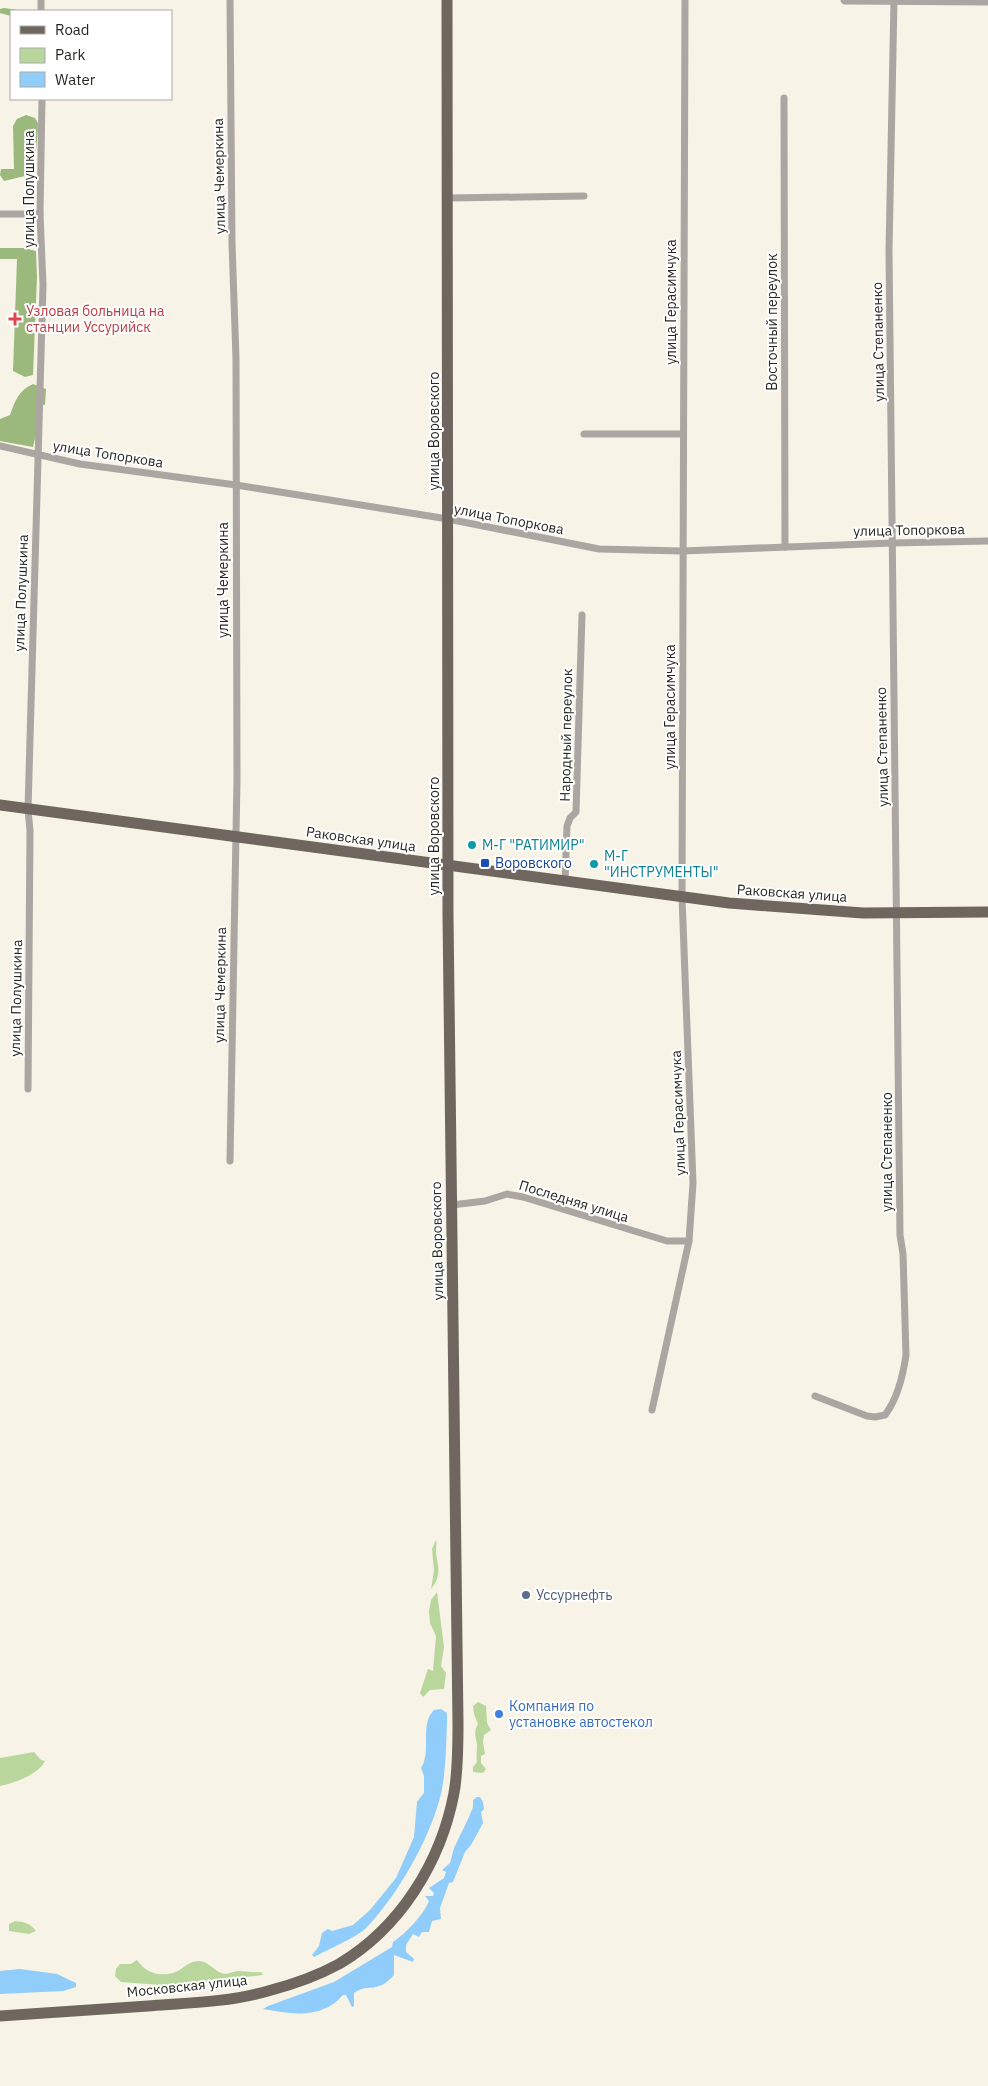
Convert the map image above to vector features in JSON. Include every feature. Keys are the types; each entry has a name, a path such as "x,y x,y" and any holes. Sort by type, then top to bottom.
{"main road":[{"name":"улица Воровского","path":"447,0 449,866 458,1672"},
{"name":"Раковская улица","path":"0,805 565,882 792,909 896,913 988,912"},
{"name":"Московская улица","path":"0,2016 198,2002 244,1996 294,1983 338,1964 380,1934 400,1910 427,1869 449,1816 456,1776 458,1672"}],"street":[{"name":"улица Чемеркина","path":"230,0 232,242 236,358 237,779 230,1161"},
{"name":"улица Герасимчука","path":"652,1410 689,1241 693,1183 682,897 682,434 685,0"},
{"path":"845,0 988,1"},
{"name":"улица Степаненко","path":"815,1396 867,1416 881,1417 885,1415 896,1399 906,1355 903,1254 900,1235 889,251 894,0"},
{"name":"Восточный переулок","path":"784,98 785,546"},
{"name":"улица Полушкина","path":"28,1089 30,831 28,809 43,284 40,214 42,100"},
{"path":"448,198 584,196"},
{"path":"0,214 40,214"},
{"path":"584,434 682,434"},
{"name":"улица Топоркова","path":"0,446 80,464 236,485 448,519 599,549 682,550 988,541"},
{"name":"Народный переулок","path":"565,882 567,826 570,818 576,812 582,615"},
{"name":"Последняя улица","path":"452,1205 485,1201 508,1194 667,1241 689,1241"}],"green space":[{"path":"0,9 18,10 10,10 10,16 0,13"},
{"path":"26,115 35,118 38,123 34,177 25,176 4,181 0,175 1,169 14,169 13,126 17,119"},
{"path":"0,248 24,248 36,251 37,277 33,375 25,377 13,371 17,259 0,259"},
{"path":"33,384 46,389 45,405 36,404 36,434 33,447 0,441 0,419 10,415 21,393"},
{"path":"436,1540 438,1576 431,1589 434,1571 432,1549"},
{"path":"437,1592 444,1647 441,1666 446,1673 444,1689 430,1690 423,1697 420,1693 428,1669 433,1671 436,1636 430,1623 429,1611 431,1600"},
{"path":"478,1702 486,1706 487,1723 491,1730 484,1735 485,1754 481,1756 481,1763 486,1769 483,1773 473,1772 473,1767 477,1762 475,1732 478,1724 473,1706"},
{"path":"34,1752 41,1760 45,1761 42,1766 25,1778 0,1786 0,1758"},
{"path":"15,1921 27,1923 36,1931 29,1934 9,1931 9,1924"},
{"path":"137,1960 145,1969 161,1974 178,1971 190,1963 199,1961 224,1974 241,1971 261,1972 263,1975 173,1986 121,1982 115,1976 116,1969 120,1964 131,1964"}],"water":[{"path":"441,1709 447,1713 446,1757 442,1789 431,1825 422,1845 401,1883 365,1929 314,1957 312,1955 319,1946 322,1933 328,1929 332,1931 353,1925 370,1910 396,1878 414,1837 417,1802 424,1793 424,1776 421,1768 426,1754 427,1723 434,1710"},
{"path":"480,1797 483,1802 484,1809 481,1812 483,1823 465,1852 453,1882 449,1883 440,1908 441,1919 432,1921 429,1932 422,1932 419,1937 413,1934 406,1945 406,1952 414,1959 413,1962 394,1955 394,1975 378,1987 364,1988 354,1993 354,2006 352,2007 346,1995 343,1995 334,2003 315,2012 295,2013 263,2009 334,1982 392,1947 393,1942 409,1929 422,1913 429,1901 425,1896 433,1896 434,1893 429,1888 444,1878 446,1872 442,1870 450,1863 454,1848 473,1807 473,1800"},
{"path":"20,1969 57,1974 76,1983 76,1987 63,1991 0,1994 0,1971"}],"place":[{"name":"Узловая больница на станции Уссурийск","path":"15,319"},
{"name":"М-Г \"РАТИМИР\"","path":"472,845"},
{"name":"Воровского","path":"485,863"},
{"name":"М-Г \"ИНСТРУМЕНТЫ\"","path":"594,864"},
{"name":"Уссурнефть","path":"526,1595"},
{"name":"Компания по установке автостекол","path":"499,1714"}]}
